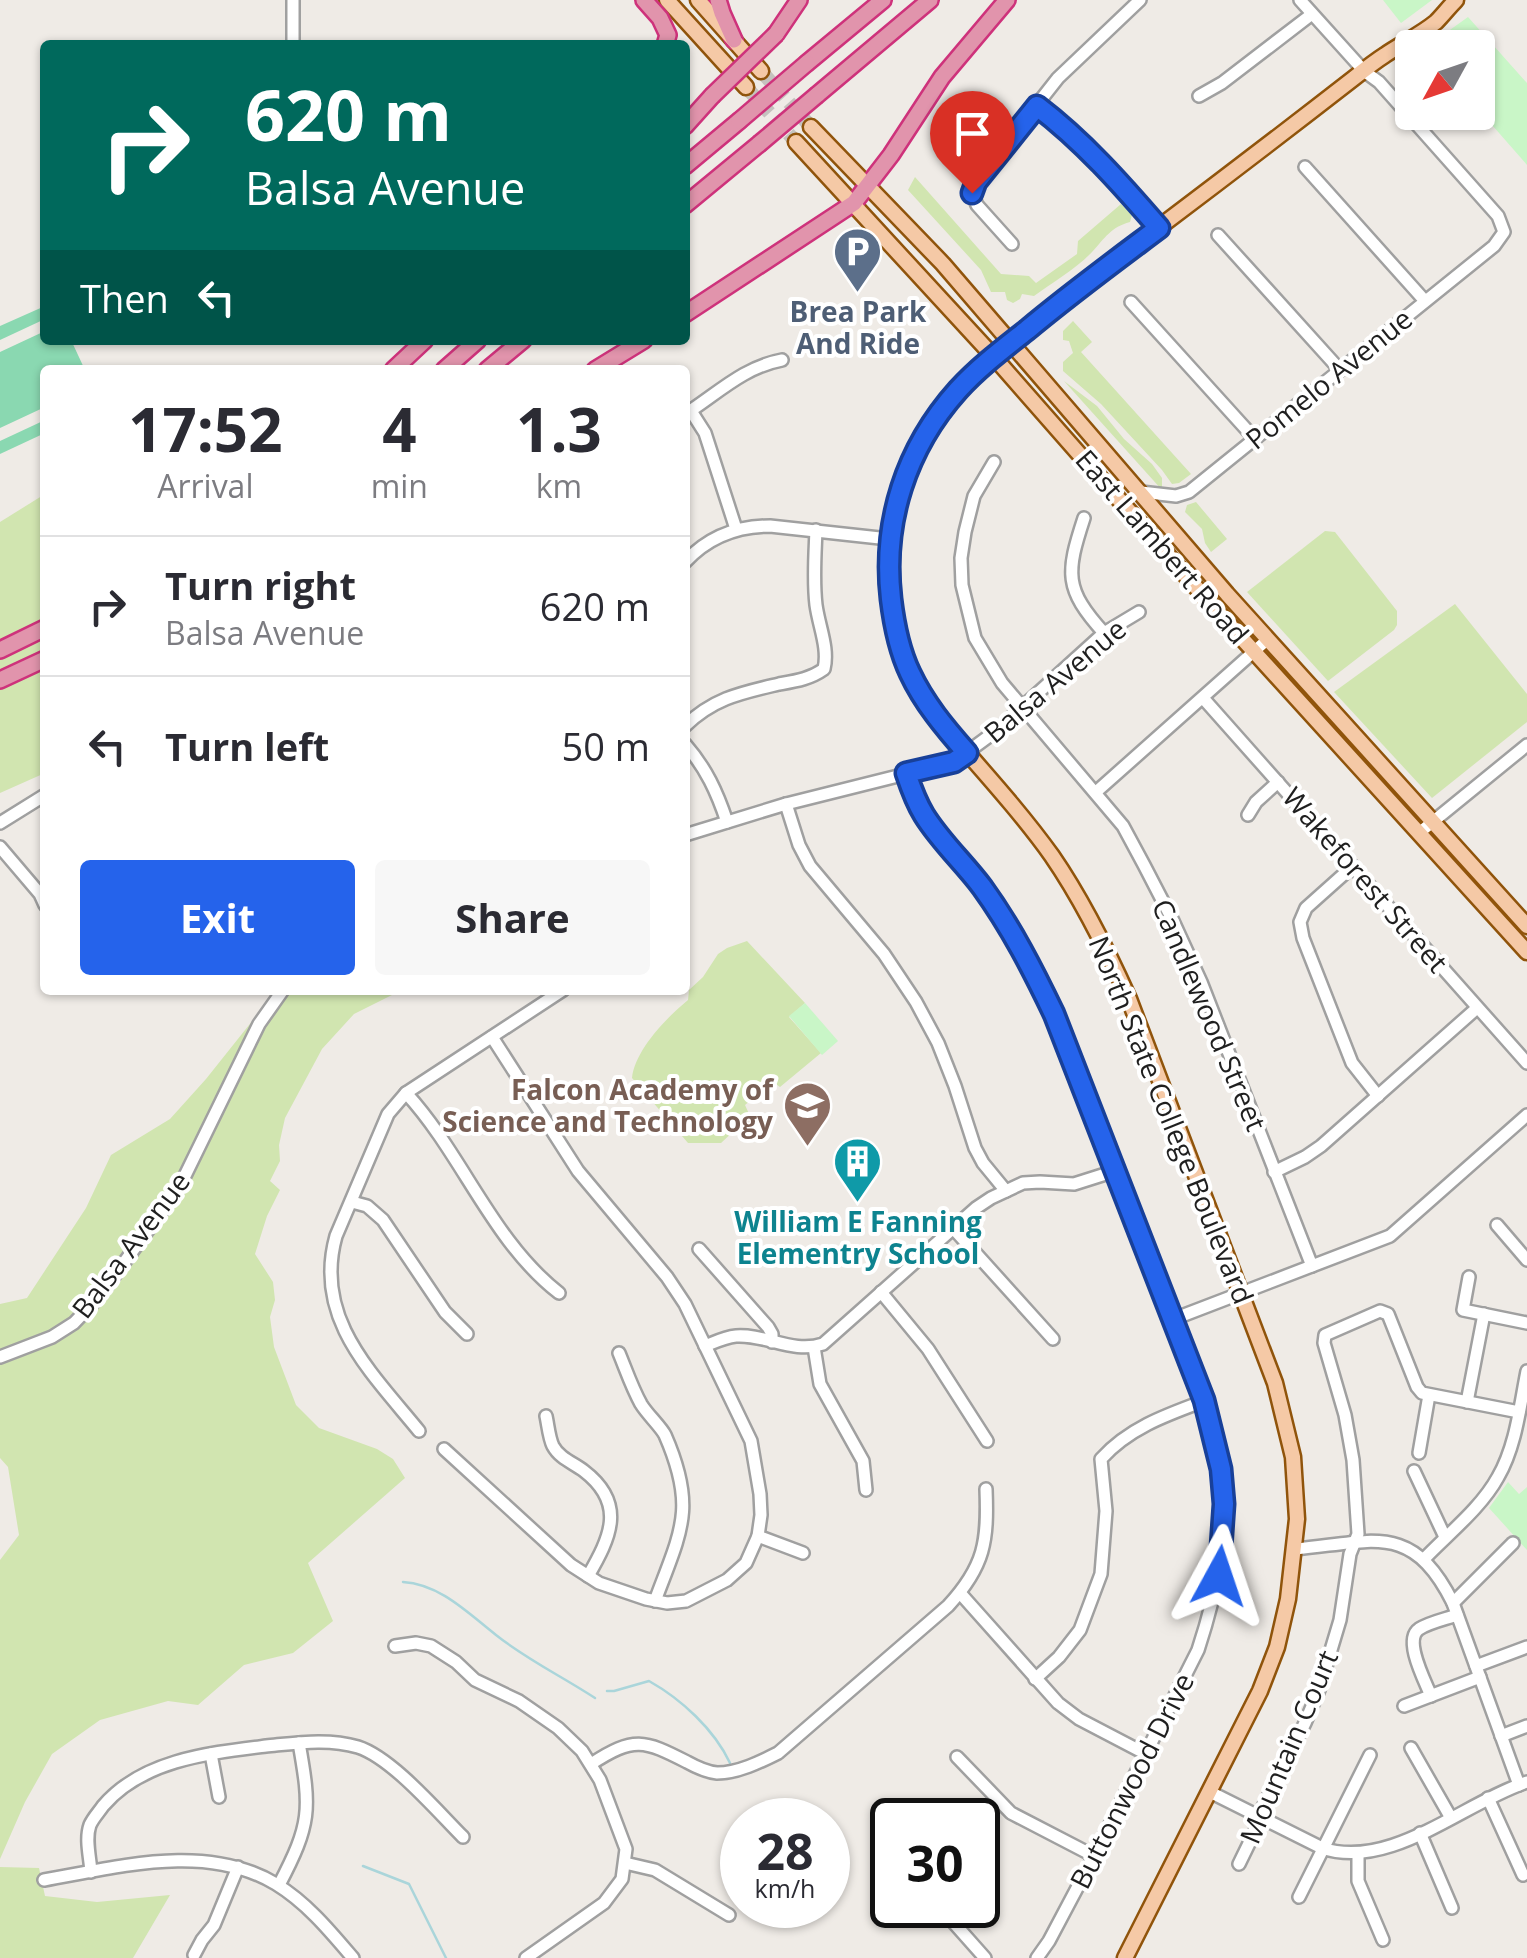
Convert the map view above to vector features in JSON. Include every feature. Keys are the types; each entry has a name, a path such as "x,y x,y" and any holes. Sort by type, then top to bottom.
{"highway":[{"path":"644,0 660,18 666,40"},
{"path":"718,0 734,40"},
{"path":"690,120 776,34 799,0"},
{"path":"690,162 884,0"},
{"path":"690,202 930,0"},
{"path":"690,311 854,203 942,77 1007,0"},
{"path":"398,365 420,345"},
{"path":"449,365 471,345"},
{"path":"494,365 518,345"},
{"path":"603,365 636,345"},
{"path":"0,650 40,630"},
{"path":"0,680 40,661"}],"main road":[{"path":"667,0 746,87"},
{"path":"698,0 762,71"},
{"name":"North State College Boulevard","path":"1125,1958 1260,1692 1277,1647 1288,1599 1297,1520 1286,1423 1275,1383 1129,999 1094,926 1054,858 929,708 908,669 893,620 889,539 906,472 920,442 958,389 1082,284 1364,70 1438,20 1456,0"},
{"name":"East Lambert Road","path":"811,126 1011,342 1268,639 1527,926"},
{"name":"East Lambert Road","path":"796,142 1527,952"}],"street":[{"path":"293,0 293,40"},
{"path":"1012,244 977,205 972,193 976,182 1058,78 1140,0"},
{"path":"1300,0 1364,70"},
{"path":"1199,96 1222,84 1312,14"},
{"name":"Pomelo Avenue","path":"1141,492 1176,496 1189,492 1494,246 1504,232 1498,216 1364,70"},
{"path":"1037,106 1095,156 1159,228"},
{"path":"1306,167 1425,301"},
{"path":"1218,234 1340,370"},
{"path":"1131,302 1254,439"},
{"path":"690,411 761,364 782,360"},
{"path":"690,414 705,433 736,530"},
{"name":"Candlewood Street","path":"994,462 974,496 962,558 967,612 981,650 1002,683 1123,826 1201,982 1312,1266"},
{"path":"1084,518 1070,574 1084,611 1104,633"},
{"path":"690,558 706,544 736,530 770,526 889,539"},
{"path":"690,721 717,701 811,678 824,670 827,656 814,582 816,530"},
{"name":"Balsa Avenue","path":"690,833 786,804 954,762 1104,633 1139,612"},
{"path":"1096,792 1268,639"},
{"name":"Wakeforest Street","path":"1203,698 1527,1062"},
{"path":"1419,833 1527,745"},
{"path":"690,751 711,780 727,822"},
{"name":"Buttonwood Drive","path":"906,773 926,818 984,890 1030,963 1054,1014 1204,1400 1221,1469 1224,1504 1219,1576 1198,1650 1094,1856 1037,1958"},
{"path":"1248,816 1256,802 1278,782"},
{"path":"0,823 40,798"},
{"path":"786,804 810,866 884,954 916,1002 938,1043 975,1148 1006,1191"},
{"path":"0,848 40,894"},
{"path":"1353,866 1306,908 1300,922 1352,1064 1378,1096"},
{"name":"Balsa Avenue","path":"0,1356 52,1338 74,1323 98,1298 179,1188 259,1024 279,995"},
{"path":"418,1431 360,1359 340,1322 332,1298 331,1255 336,1236 388,1114 406,1094 555,995"},
{"path":"1274,1172 1321,1146 1477,1008"},
{"path":"444,1448 571,1565 600,1582 655,1601 686,1601 727,1580 746,1563 758,1536 760,1494 751,1441 685,1304 668,1277 578,1170 492,1037"},
{"path":"406,1094 436,1128 478,1199 536,1275 560,1292"},
{"path":"1172,1320 1380,1241 1400,1228 1527,1115"},
{"path":"705,1346 729,1336 742,1336 814,1347 831,1339 976,1208 1023,1184 1074,1184 1115,1171"},
{"path":"352,1202 367,1206 383,1220 445,1312 468,1334"},
{"path":"1496,1225 1527,1260"},
{"path":"954,1228 1054,1339"},
{"path":"699,1249 768,1327 772,1342"},
{"path":"1469,1277 1463,1310 1527,1323"},
{"path":"881,1292 928,1349 987,1440"},
{"name":"Mountain Court","path":"1239,1864 1319,1690 1340,1620 1350,1554 1358,1534 1353,1460 1325,1335 1380,1311 1388,1314 1417,1387 1430,1396"},
{"path":"1467,1402 1484,1314"},
{"path":"814,1347 820,1384 863,1462 866,1490"},
{"path":"619,1353 640,1401 666,1436 684,1491 679,1537 655,1601"},
{"path":"1424,1559 1497,1480 1507,1460 1527,1371"},
{"path":"1419,1452 1430,1396 1519,1412"},
{"path":"1035,1679 1080,1630 1101,1574 1106,1511 1101,1459 1128,1434 1204,1400"},
{"path":"546,1416 553,1446 598,1484 611,1513 607,1544 588,1576"},
{"path":"1414,1471 1445,1537"},
{"path":"592,1764 622,1745 639,1743 656,1746 713,1773 730,1771 767,1758 798,1738 960,1593 985,1545 986,1489"},
{"path":"758,1536 803,1553"},
{"path":"1210,1792 1322,1848 1358,1854 1382,1851 1523,1783 1455,1609 1441,1580 1424,1559 1404,1546 1388,1543 1354,1542 1295,1549"},
{"path":"1431,1696 1412,1644 1414,1635 1455,1609 1513,1543"},
{"path":"960,1593 1058,1703 1079,1719 1146,1754"},
{"path":"395,1646 431,1646 474,1680 540,1715 592,1764 622,1835 626,1849 622,1880 604,1904 526,1958"},
{"path":"1404,1706 1527,1647"},
{"path":"1502,1736 1527,1726"},
{"path":"91,1872 90,1825 108,1800 135,1779 211,1754 298,1743 326,1741 363,1749 395,1771 463,1837"},
{"path":"279,1885 296,1852 308,1810 298,1743"},
{"path":"1411,1748 1451,1818"},
{"path":"211,1754 219,1797"},
{"path":"1299,1897 1370,1755"},
{"path":"957,1757 1010,1813 1094,1856"},
{"path":"1488,1798 1523,1875"},
{"path":"1420,1833 1452,1908"},
{"path":"1358,1854 1358,1881 1383,1940"},
{"path":"44,1880 171,1860 238,1867 279,1885 305,1905 354,1958"},
{"path":"625,1864 655,1870 720,1910"},
{"path":"194,1955 214,1925 238,1867"},
{"path":"958,1928 984,1958"},
{"path":"546,1944 556,1958"}],"green space":[{"path":"1383,0 1432,0 1401,23"},
{"path":"1468,17 1480,30 1450,30"},
{"path":"1495,47 1527,83 1527,165 1495,128"},
{"path":"915,177 1001,274 1029,276 1036,283 1077,254 1078,241 1121,204 1132,215 1130,222 1113,230 1072,270 1034,296 1022,294 1013,303 1007,300 1005,292 991,292 981,270 908,190"},
{"path":"40,308 40,321 0,340 0,326"},
{"path":"1073,321 1092,342 1081,352 1191,474 1179,483 1172,484 1101,404 1063,371 1063,362 1073,353 1069,341 1063,340 1063,331"},
{"path":"40,333 40,345 73,345 83,365 40,365 40,409 0,428 0,352"},
{"path":"1064,381 1097,406 1124,439 1152,464 1162,478 1162,490"},
{"path":"40,422 40,435 0,454 0,441"},
{"path":"40,497 40,775 0,793 0,522"},
{"path":"1196,502 1227,539 1211,552 1202,529 1185,512 1187,505"},
{"path":"1325,531 1335,532 1397,611 1394,630 1328,681 1247,592"},
{"path":"1455,604 1527,694 1527,722 1432,798 1334,692"},
{"path":"747,941 805,1003 789,1017 821,1053 780,1087 773,1082 745,1105 750,1116 721,1143 688,1143 632,1078 634,1067 653,1035 688,1000 690,989 727,948"},
{"path":"273,995 392,995 354,1014 322,1049 285,1118 280,1161 270,1181 280,1190 255,1254 273,1282 275,1300 270,1317 274,1347 296,1405 319,1428 377,1449 393,1459 405,1478 308,1563 333,1621 293,1653 244,1665 198,1705 168,1701 100,1720 52,1754 0,1859 0,1560 19,1535 8,1467 0,1458 0,1304 27,1298 86,1208 111,1155 170,1119"},
{"path":"805,1003 838,1041 822,1055 789,1016"},
{"path":"1508,1482 1519,1494 1527,1487 1527,1550 1489,1508"},
{"path":"0,1867 39,1868 45,1896 97,1902 170,1895 133,1958 0,1958"}],"waterway":[{"path":"403,1582 442,1594 520,1652 595,1698"},
{"path":"607,1691 649,1681 696,1716 730,1763"},
{"path":"363,1866 409,1884 446,1958"}],"tunnel":[{"path":"761,71 811,127"},
{"path":"746,87 796,142"}],"place":[{"name":"Brea Park And Ride","path":"858,294"},
{"name":"Falcon Academy of Science and Technology","path":"808,1148"},
{"name":"William E Fanning Elementry School","path":"858,1204"}],"route":[{"path":"972,193 976,182 1037,106 1095,156 1159,228 1082,284 958,389 920,442 906,472 895,506 888,562 893,620 908,669 929,708 967,753 954,762 906,773 926,818 1006,922 1054,1014 1204,1400 1221,1469 1224,1504 1219,1576"}]}
